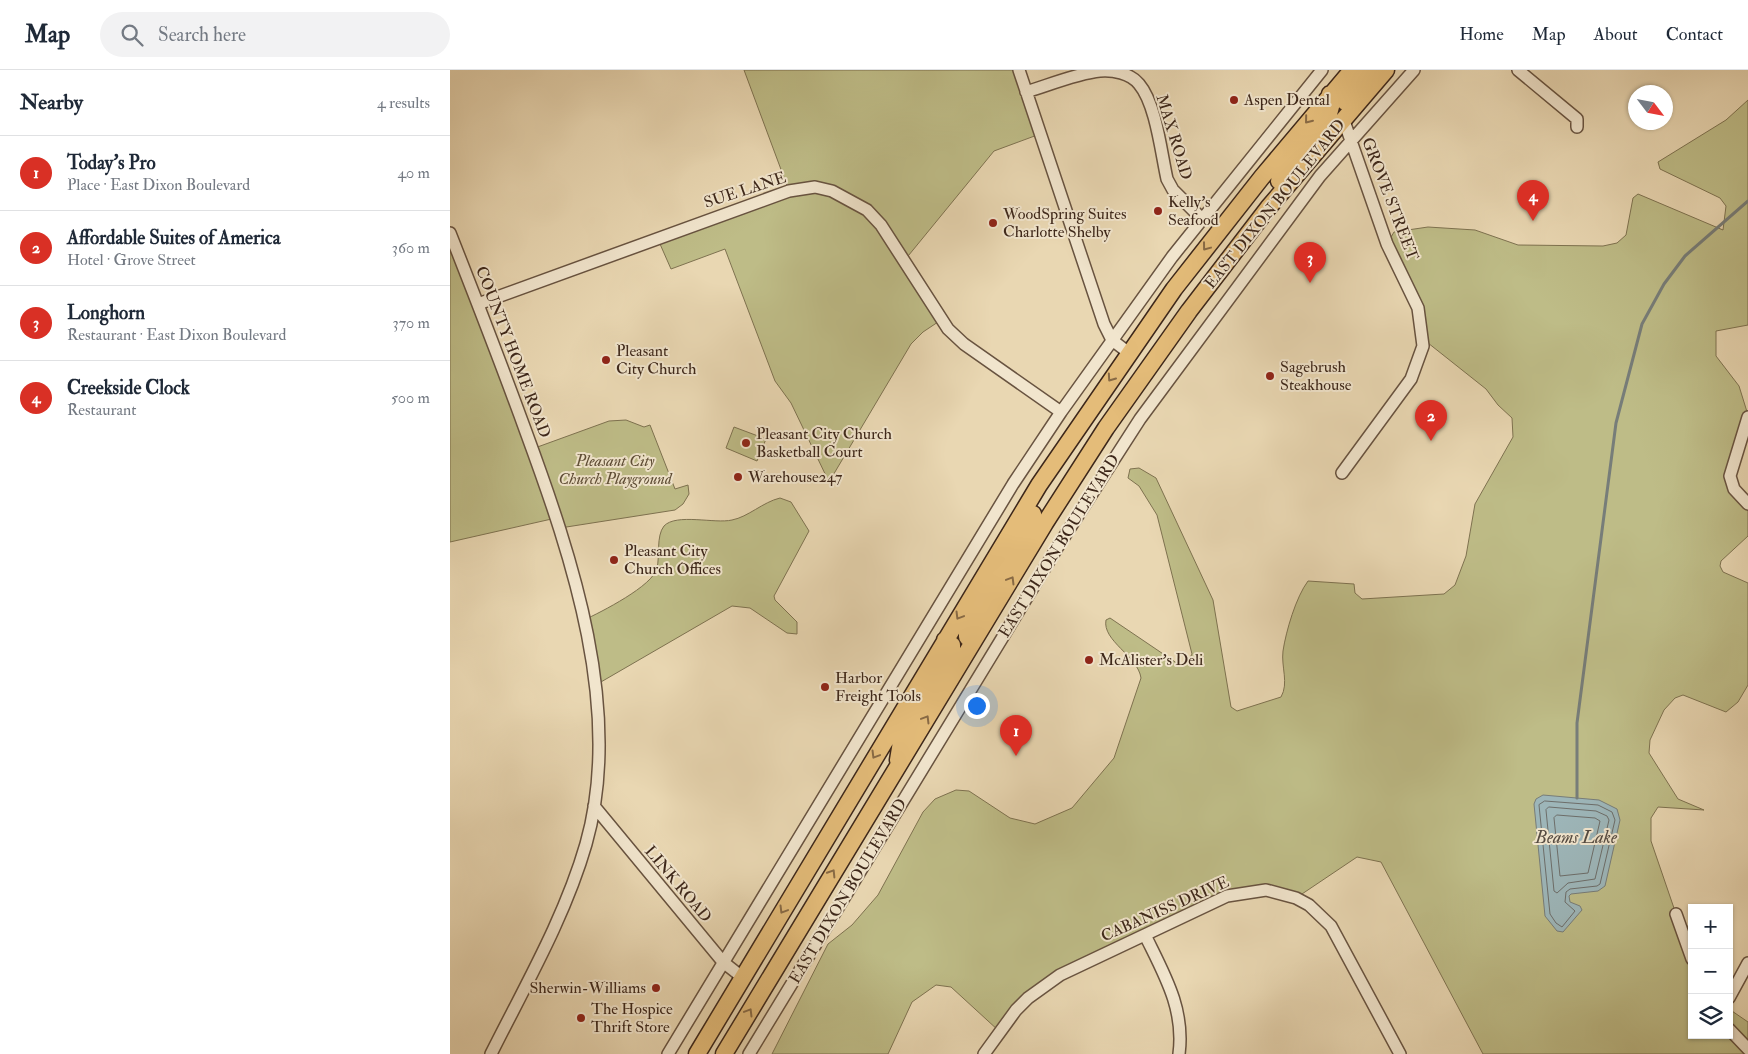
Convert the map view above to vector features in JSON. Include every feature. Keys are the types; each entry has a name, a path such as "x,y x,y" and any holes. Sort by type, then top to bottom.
{"highway":[{"name":"EAST DIXON BOULEVARD","path":"696,1054 1039,485 1129,353 1221,227 1330,94 1352,70"},
{"path":"1343,118 1346,101 1370,70"},
{"name":"EAST DIXON BOULEVARD","path":"724,1054 973,642 1106,428 1189,311 1268,208 1386,70"},
{"path":"1268,208 1271,192 1329,114 1332,103 1330,94"},
{"path":"973,642 967,637 967,630 1029,523 1039,485"},
{"path":"897,767 902,736 952,651 952,645 945,640"}],"street":[{"path":"1019,70 1104,324 1112,340 1129,353"},
{"path":"1322,70 1330,94"},
{"path":"668,1054 1013,484 1061,412 1201,218 1322,70"},
{"name":"EAST DIXON BOULEVARD","path":"750,1054 991,654 1094,488 1140,419 1244,276 1320,176 1414,70"},
{"path":"1518,70 1576,119 1577,127"},
{"name":"MAX ROAD","path":"1026,92 1099,71 1116,71 1129,76 1139,84 1148,100 1167,179 1173,190 1201,218"},
{"name":"GROVE STREET","path":"1342,473 1411,379 1423,346 1418,308 1387,244 1343,118"},
{"name":"SUE LANE","path":"478,304 789,191 815,187 832,191 867,210 882,225 948,329 964,344 1061,412"},
{"name":"COUNTY HOME ROAD","path":"450,233 554,510 578,590 593,672 598,725 598,762 594,806 586,844 569,894 491,1054"},
{"path":"1748,417 1730,476 1734,489 1748,504"},
{"path":"926,628 945,640"},
{"path":"973,642 991,654"},
{"name":"LINK ROAD","path":"594,806 723,962 742,977"},
{"name":"CABANISS DRIVE","path":"984,1054 1016,1010 1046,984 1227,896 1266,890 1296,898 1309,905 1331,926 1400,1054"},
{"path":"1676,914 1688,949"},
{"path":"1145,935 1176,1002 1181,1024 1179,1054"},
{"path":"1731,994 1748,963"},
{"path":"1733,1033 1748,1049"}],"green space":[{"path":"744,70 1019,70 1040,134 994,151 904,261 941,320 923,332 911,344 829,482 791,403 775,381 725,249 671,269 660,244 688,227 789,191"},
{"path":"1748,100 1748,325 1716,331 1716,356 1739,386 1748,415 1730,476 1748,504 1748,536 1721,561 1720,566 1723,572 1748,583 1748,685 1738,702 1726,712 1683,695 1675,698 1664,710 1650,740 1649,753 1678,799 1704,810 1658,807 1651,818 1651,841 1676,914 1688,927 1688,1039 1733,1039 1733,1012 1748,1022 1748,1054 1483,1054 1381,862 1357,857 1296,898 1243,892 1060,975 999,1031 951,987 936,985 912,1002 888,1054 772,1054 828,944 852,925 878,895 923,812 935,799 956,790 969,791 1010,818 1035,824 1072,808 1114,758 1141,678 1134,663 1109,635 1106,628 1106,620 1110,618 1181,666 1188,661 1192,654 1157,515 1139,486 1128,478 1130,469 1139,468 1156,478 1213,600 1231,707 1237,711 1281,697 1285,681 1283,651 1286,634 1292,614 1308,581 1354,584 1355,593 1362,599 1444,594 1455,585 1466,556 1475,504 1513,437 1512,418 1498,405 1486,389 1423,339 1423,332 1387,244 1394,232 1428,227 1475,230 1518,245 1603,246 1617,243 1626,235 1633,198 1638,194 1723,230 1726,206 1720,198 1660,169 1658,162 1726,120"},
{"name":"Pleasant City Church Playground","path":"450,233 532,449 609,421 626,420 644,427 650,425 675,489 688,485 689,494 683,504 675,510 560,528 556,518 450,542"},
{"name":"Pleasant City Church Basketball Court","path":"734,427 766,439 757,461 726,448"},
{"path":"780,498 791,502 809,531 774,596 775,600 797,622 797,634 787,633 750,608 732,606 594,686 584,620 625,598 646,583 653,575 657,568 660,535 664,526 670,522 686,519 732,520"}],"water":[{"name":"Beams Lake","path":"1543,795 1599,800 1617,809 1620,820 1605,886 1598,891 1571,894 1569,896 1570,902 1580,906 1582,910 1563,932 1557,931 1545,916 1534,804 1536,799"}],"waterway":[{"path":"1577,798 1577,723 1616,423 1642,324 1664,284 1685,256 1748,201"}],"place":[{"name":"Aspen Dental","path":"1234,100"},
{"name":"Kelly's Seafood","path":"1158,211"},
{"name":"Creekside Clock","path":"1533,221"},
{"name":"WoodSpring Suites Charlotte Shelby","path":"993,223"},
{"name":"Longhorn","path":"1310,283"},
{"name":"Pleasant City Church","path":"606,360"},
{"name":"Sagebrush Steakhouse","path":"1270,376"},
{"name":"Affordable Suites of America","path":"1431,441"},
{"name":"Pleasant City Church Basketball Court","path":"746,443"},
{"name":"Warehouse247","path":"738,477"},
{"name":"Pleasant City Church Offices","path":"614,560"},
{"name":"McAlister's Deli","path":"1089,660"},
{"name":"Harbor Freight Tools","path":"825,687"},
{"name":"Today's Pro","path":"1016,756"},
{"name":"Sherwin-Williams","path":"656,988"},
{"name":"The Hospice Thrift Store","path":"581,1018"}]}
